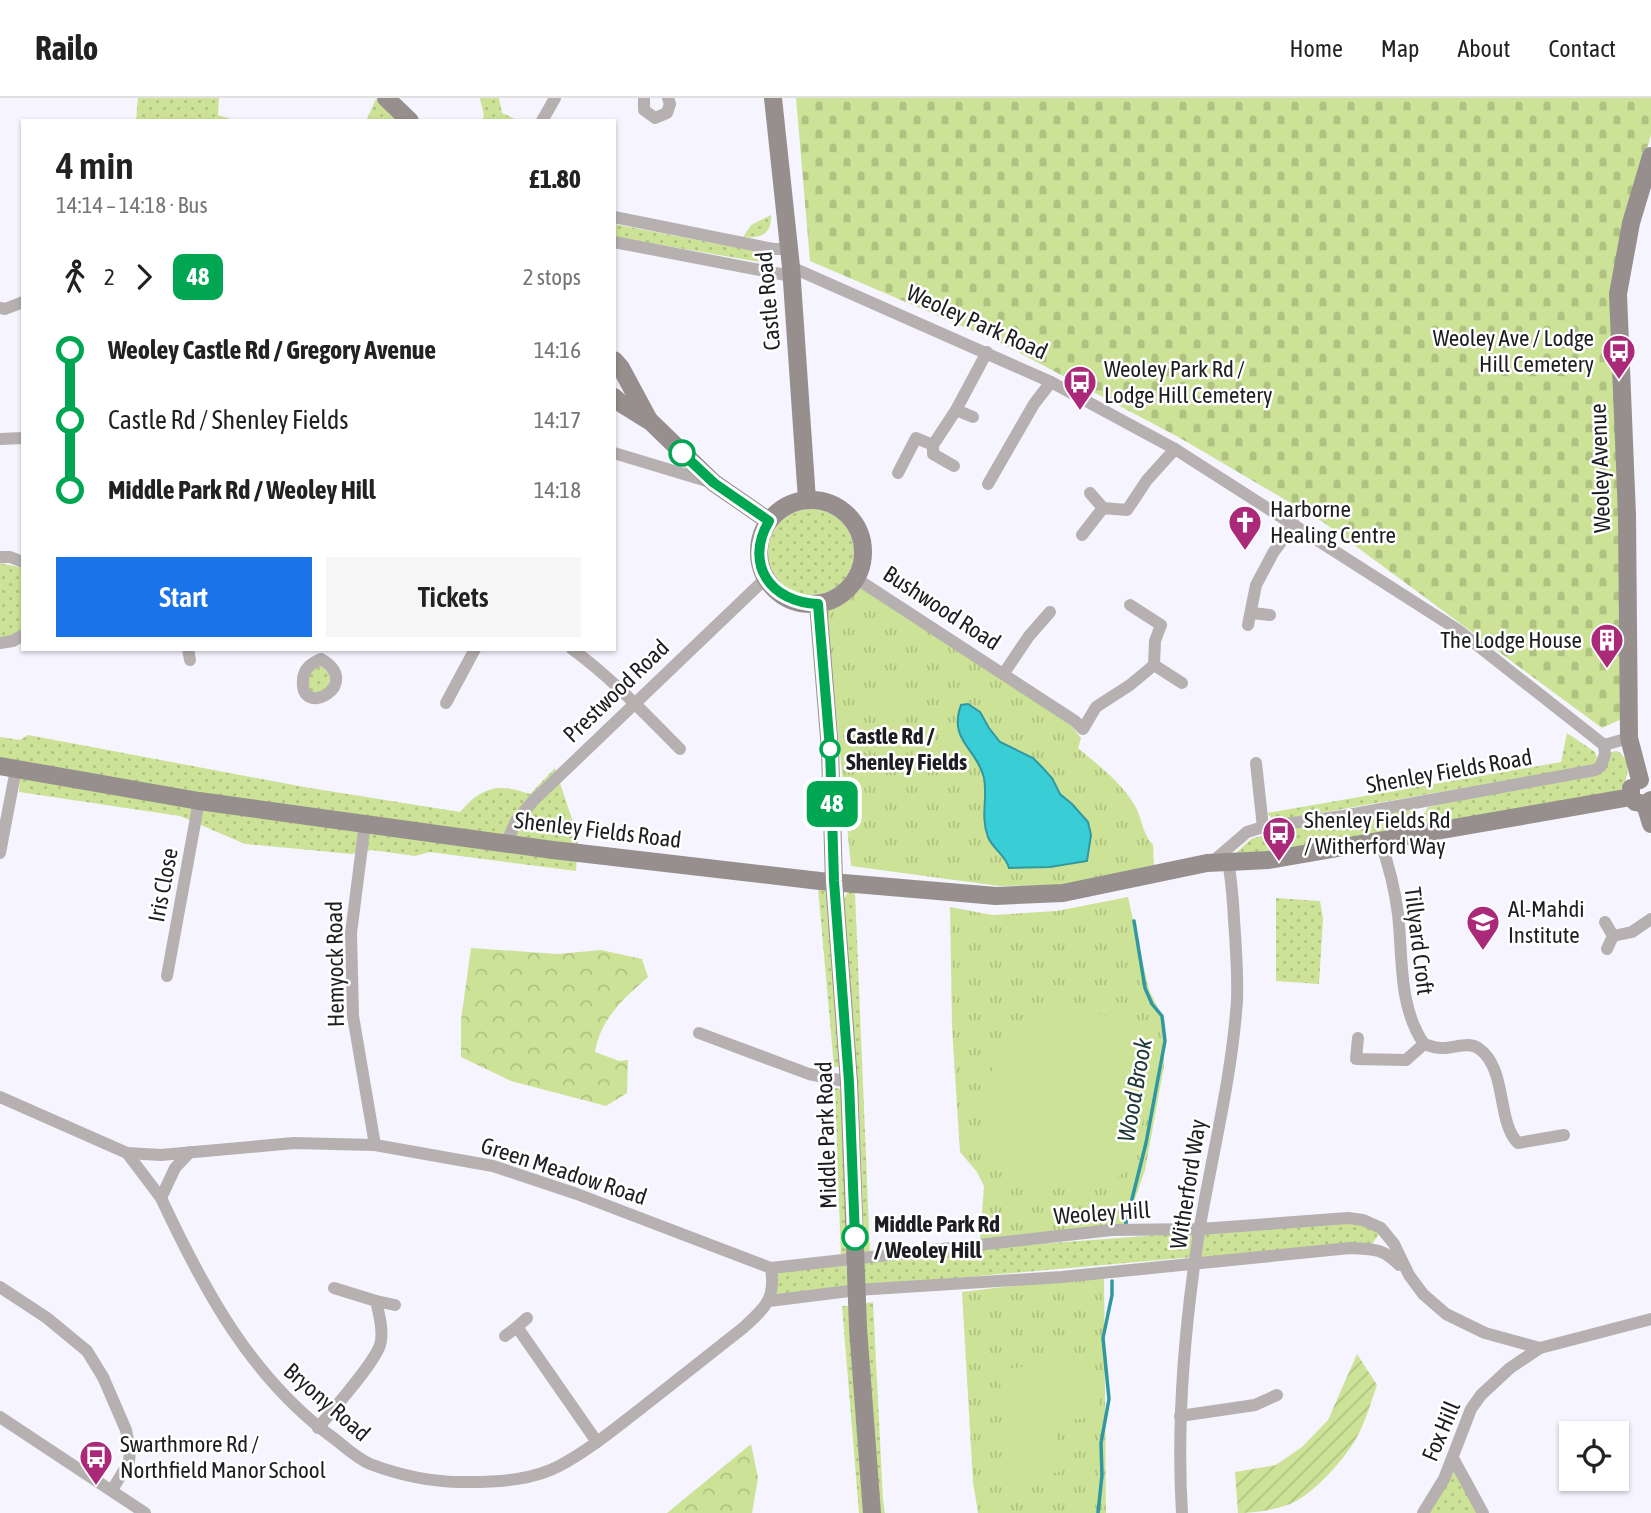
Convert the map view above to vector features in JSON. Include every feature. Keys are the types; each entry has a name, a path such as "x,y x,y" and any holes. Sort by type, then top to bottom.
{"street":[{"path":"386,98 408,119"},
{"path":"543,119 555,98"},
{"path":"644,98 644,110 655,118 667,113 670,104 668,98"},
{"name":"Castle Road","path":"773,98 791,272 807,500"},
{"name":"Weoley Avenue","path":"1645,783 1629,738 1627,515 1618,294 1631,223 1651,156"},
{"path":"616,216 773,249 788,249"},
{"name":"Weoley Park Road","path":"616,242 791,272 987,352 1051,382 1175,449 1458,630 1604,745"},
{"path":"0,308 5,309 21,303"},
{"path":"954,466 933,454 933,445 956,410 987,352"},
{"path":"616,362 651,422 714,483 769,521"},
{"path":"988,484 1034,404 1051,382"},
{"path":"617,405 651,422"},
{"path":"956,410 973,418"},
{"path":"0,439 21,438"},
{"path":"898,473 916,438 933,445"},
{"path":"1090,493 1103,508 1127,510 1147,480 1175,449"},
{"path":"616,454 714,483"},
{"path":"807,500 837,506 858,528 864,548 861,569 856,579 838,597 818,604 791,600 773,587 766,578 759,555 763,531 769,521 784,507 807,500"},
{"path":"1082,535 1103,508"},
{"path":"1270,615 1250,619 1256,585 1273,553 1294,524"},
{"path":"0,557 21,561"},
{"name":"Prestwood Road","path":"506,844 516,821 533,801 766,578"},
{"name":"Bushwood Road","path":"856,579 1004,673 1083,729 1096,707 1130,685 1154,665"},
{"path":"818,604 830,749 834,881"},
{"path":"1130,605 1161,625 1155,641 1154,665 1182,683"},
{"name":"Bushwood Road","path":"1004,673 1021,646 1050,612"},
{"path":"0,643 13,641 21,636"},
{"path":"446,703 474,651"},
{"path":"575,651 596,667 680,749"},
{"path":"1604,745 1629,738"},
{"name":"Shenley Fields Road","path":"1220,863 1247,832 1263,827 1343,816 1595,770 1601,766 1605,754 1604,745"},
{"path":"1256,763 1263,827"},
{"path":"0,853 8,767"},
{"name":"Shenley Fields Road","path":"8,767 199,802 506,844 834,881 996,896 1063,893 1220,863 1269,860 1380,840 1642,801"},
{"path":"1645,783 1631,787 1642,801 1651,824"},
{"name":"Iris Close","path":"167,976 199,802"},
{"name":"Hemyock Road","path":"365,823 351,933 353,1016 375,1145"},
{"name":"Tillyard Croft","path":"1380,840 1398,912 1407,1011 1414,1030 1424,1044"},
{"name":"Witherford Way","path":"1182,1513 1180,1416 1185,1336 1200,1229 1233,1046 1237,998 1231,878 1220,863"},
{"name":"Middle Park Road","path":"834,881 849,1082 857,1290 872,1513"},
{"path":"1613,936 1632,932 1651,919"},
{"path":"1605,922 1613,936"},
{"path":"1607,949 1613,936"},
{"path":"699,1033 808,1074 849,1082"},
{"path":"1358,1038 1356,1059 1406,1060 1424,1044 1440,1048 1470,1045 1478,1048 1489,1059 1501,1089 1511,1136 1518,1143 1564,1135"},
{"name":"Green Meadow Road","path":"0,1097 127,1153 161,1155 294,1143 375,1145 493,1166 577,1194 771,1268"},
{"path":"161,1198 175,1168 190,1152"},
{"name":"Green Meadow Road","path":"127,1153 161,1198"},
{"name":"Bryony Road","path":"161,1198 184,1248 245,1351 272,1384 318,1428 368,1463 407,1476 450,1482 498,1482 528,1477 560,1466 597,1442 743,1328 769,1301"},
{"name":"Weoley Hill","path":"771,1268 1112,1230 1200,1229 1348,1217 1381,1228 1394,1244 1409,1275"},
{"name":"Weoley Hill","path":"857,1290 1062,1277 1339,1249 1370,1249 1387,1252 1432,1302 1460,1322 1485,1333 1540,1348 1651,1319"},
{"path":"771,1268 774,1283 769,1301 857,1290"},
{"path":"0,1287 47,1318 87,1351 103,1377 126,1430 130,1450 129,1462 112,1490"},
{"path":"334,1289 395,1306"},
{"path":"318,1428 374,1358 381,1343 376,1301"},
{"path":"505,1336 527,1318"},
{"path":"517,1327 597,1442"},
{"name":"Fox Hill","path":"1423,1513 1444,1479 1471,1409 1481,1395 1510,1367 1540,1348"},
{"path":"1180,1416 1255,1405 1277,1395"},
{"path":"0,1417 145,1513"},
{"path":"1453,1458 1483,1513"}],"green space":[{"path":"138,98 219,98 218,115 231,119 136,119"},
{"path":"480,98 499,98 502,113 515,119 482,119 484,117"},
{"path":"796,98 1651,98 1651,135 1625,222 1626,717 1602,728 1323,522 1180,438 999,342 810,261"},
{"path":"376,99 398,119 367,119"},
{"path":"771,215 769,227 764,234 743,237 751,225"},
{"path":"616,224 771,254 772,264 616,237"},
{"path":"811,509 835,516 847,528 854,552 847,576 835,588 811,595 787,588 775,576 768,552 775,528 787,516"},
{"path":"0,563 21,568 21,630 0,638"},
{"path":"854,586 860,587 1064,716 1081,738 1078,748 1115,781 1134,804 1153,845 1154,865 1065,885 999,886 851,866 825,600"},
{"path":"319,664 331,675 327,693 308,692 307,673"},
{"path":"879,688 902,688 902,730 879,730"},
{"path":"1567,733 1595,752 1598,760 1594,765 1274,821 1267,813 1561,762"},
{"path":"28,735 304,787 460,812 476,797 492,789 509,789 530,794 555,768 578,837 576,871 430,852 415,856 372,850 352,854 245,844 180,816 19,792 20,779 24,777 0,760 0,737 20,740"},
{"path":"1617,751 1627,764 1625,781 1620,791 1426,827 1422,817 1428,807 1606,768 1611,752"},
{"path":"1409,810 1413,812 1416,820 1411,827 1256,855 1236,853 1251,839 1280,830"},
{"path":"818,888 829,889 842,1067 834,1067"},
{"path":"848,892 855,892 870,1253 860,1256 843,901"},
{"path":"1128,897 1149,990 1164,1020 1164,1066 1145,1170 1126,1224 980,1240 984,1186 977,1172 960,1152 952,1027 950,907 992,915 1057,911"},
{"path":"1276,898 1320,901 1323,919 1319,984 1276,981"},
{"path":"471,948 558,954 601,950 642,959 648,977 622,1001 608,1019 595,1052 619,1061 628,1060 627,1093 606,1106 511,1081 461,1057 461,1020"},
{"path":"1079,1009 1115,1019 1133,1030 1148,1052 1154,1078 1138,1144 1126,1169 1107,1183 1096,1187 1073,1188 1037,1180 1006,1162 990,1141 984,1108 986,1091 997,1058 1015,1032 1046,1014"},
{"path":"835,1088 841,1089 852,1257 841,1259"},
{"path":"1362,1223 1379,1234 1372,1244 1201,1259 1203,1231"},
{"path":"1198,1232 1194,1257 865,1286 862,1262 974,1249"},
{"path":"846,1265 849,1288 777,1296 777,1270"},
{"path":"1104,1275 1106,1513 978,1513 973,1482 962,1292"},
{"path":"873,1302 885,1513 876,1513 861,1304"},
{"path":"842,1306 853,1306 867,1513 859,1513"},
{"path":"1357,1354 1377,1385 1361,1429 1346,1454 1309,1493 1290,1504 1238,1513 1235,1472 1276,1465 1302,1447 1328,1420"},
{"path":"1094,1357 1099,1417 1056,1421 1060,1472 1008,1476 999,1369 1051,1365 1051,1360"},
{"path":"751,1444 758,1478 752,1513 667,1513"},
{"path":"1454,1468 1480,1513 1428,1513 1440,1497"}],"water":[{"path":"968,704 980,712 1000,742 1033,758 1052,778 1060,794 1088,822 1091,835 1087,861 1050,867 1009,868 988,837 984,778 958,727 961,705"}],"waterway":[{"name":"Wood Brook","path":"1125,1227 1146,1143 1165,1041 1162,1016 1152,1004 1145,988 1134,921"},
{"name":"Wood Brook","path":"1098,1513 1102,1475 1101,1443 1109,1399 1103,1338 1112,1295 1112,1281"}],"bus line":[{"name":"48","path":"682,453 714,483 769,521 763,531 759,555 761,567 773,587 791,600 818,604 830,749 834,881 849,1082 855,1237"}],"place":[{"name":"Weoley Ave / Lodge Hill Cemetery","path":"1619,381"},
{"name":"Weoley Park Rd / Lodge Hill Cemetery","path":"1080,412"},
{"name":"Harborne Healing Centre","path":"1245,552"},
{"name":"The Lodge House","path":"1607,670"},
{"name":"Castle Rd / Shenley Fields","path":"830,749"},
{"name":"Shenley Fields Rd / Witherford Way","path":"1279,863"},
{"name":"Al-Mahdi Institute","path":"1483,952"},
{"name":"Middle Park Rd / Weoley Hill","path":"855,1237"},
{"name":"Swarthmore Rd / Northfield Manor School","path":"96,1487"}]}
